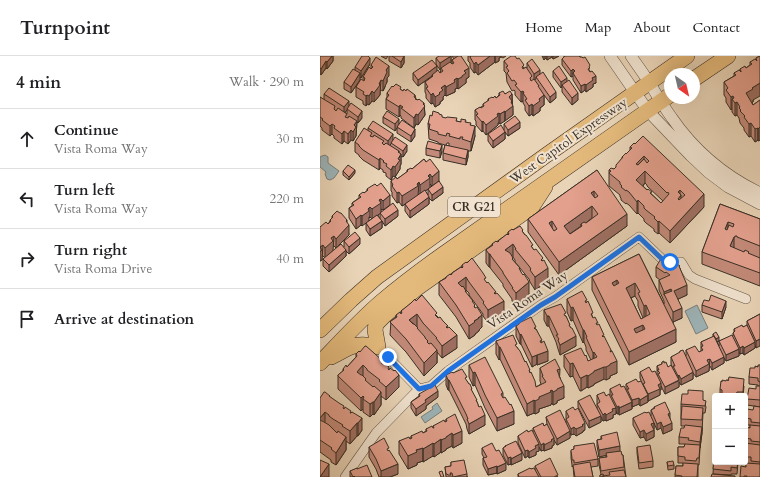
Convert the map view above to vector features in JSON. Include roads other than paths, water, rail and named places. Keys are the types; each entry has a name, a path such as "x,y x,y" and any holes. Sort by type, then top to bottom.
{"highway":[{"name":"West Capitol Expressway","path":"320,330 377,277 686,56"},
{"path":"700,75 728,56"},
{"name":"West Capitol Expressway","path":"320,363 356,325 407,281 664,100"},
{"path":"320,363 354,345 367,344 378,346 375,330 376,324 385,315 416,289 532,207 552,178"}],"street":[{"path":"610,56 648,111 691,156 708,172 728,187 760,204"},
{"path":"631,56 649,82 664,97"},
{"path":"668,104 673,119 698,149 718,168 760,193"},
{"name":"Vista Roma Way","path":"345,477 376,433 419,389 431,386 448,371 494,337 555,297 639,237 663,260 670,262 681,262 689,275 695,279 746,299"},
{"path":"378,346 419,389"}],"water":[{"path":"325,155 328,157 328,163 339,171 334,178 330,180 327,179 325,174 326,172 320,167 320,157"},
{"path":"697,305 708,328 696,334 685,311"},
{"path":"437,403 442,411 425,423 421,417 433,409 432,407"}]}
